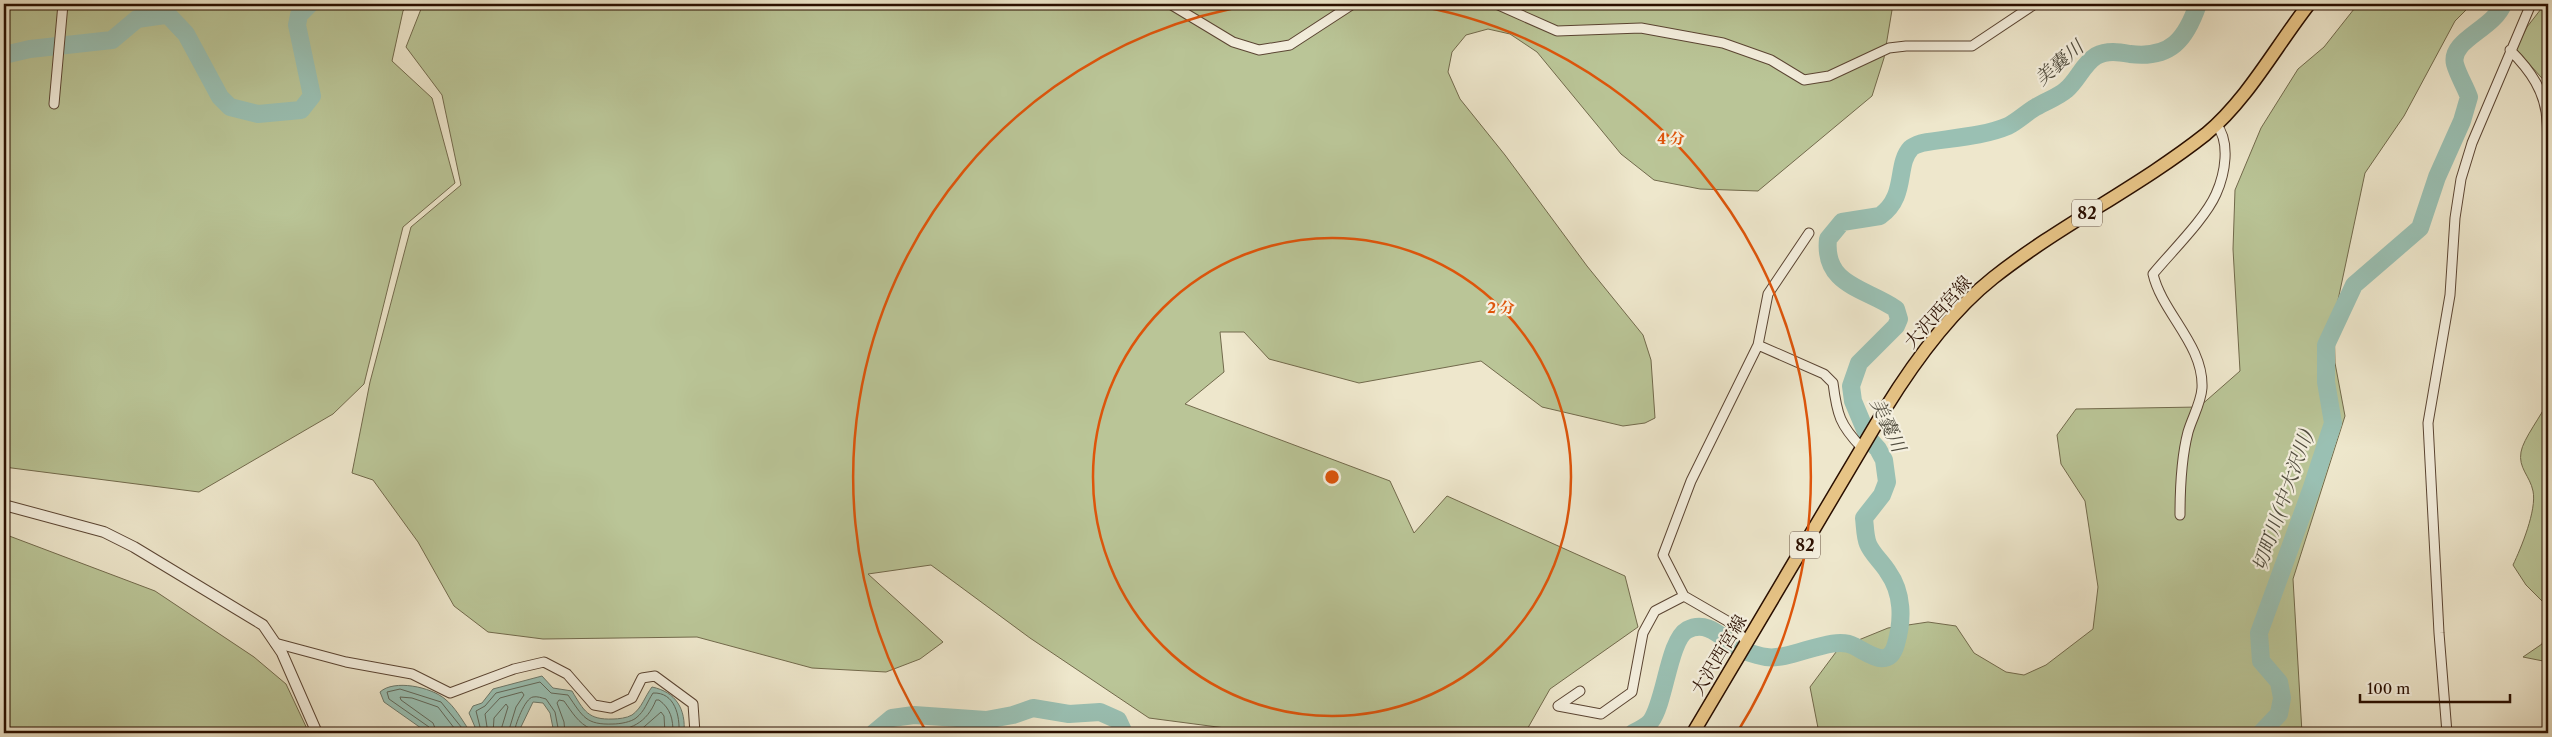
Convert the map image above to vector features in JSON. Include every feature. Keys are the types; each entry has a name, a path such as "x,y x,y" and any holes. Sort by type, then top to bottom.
{"main road":[{"name":"大沢西宮線","path":"1693,733 1905,377 1946,324 1991,279 2039,244 2163,165 2216,124 2246,90 2309,4"}],"street":[{"path":"54,104 63,4"},
{"path":"1170,4 1233,42 1259,50 1290,45 1353,4"},
{"path":"1496,4 1557,31 1641,28 1723,43 1771,60 1804,80 1829,76 1889,48 1906,46 1972,46 2035,4"},
{"path":"2447,733 2439,633 2428,423 2450,295 2455,218 2461,179 2472,143 2531,4"},
{"path":"2510,50 2523,63 2540,87 2548,121 2548,150"},
{"path":"2180,515 2182,461 2188,432 2202,389 2197,361 2180,326 2156,286 2153,274 2207,209 2216,194 2226,152 2222,131 2216,124"},
{"path":"1747,644 1729,622 1684,596 1663,555 1691,481 1758,345 1768,294 1809,233"},
{"path":"1758,345 1824,374 1834,383 1836,408 1845,430 1863,447"},
{"path":"4,505 104,532 134,547 263,625 282,654 317,733"},
{"path":"1580,691 1558,706 1601,714 1632,692 1643,633 1655,611 1684,596"},
{"path":"275,643 346,662 412,674 450,693 514,669 544,662 567,674 594,705 611,708 632,698 642,678 655,676 693,704 695,733"}],"green space":[{"path":"4,4 409,4 403,11 392,61 432,98 455,183 403,227 364,384 333,414 199,492 4,467"},
{"path":"423,4 1893,4 1884,58 1872,96 1758,191 1700,189 1654,180 1621,154 1537,52 1510,34 1488,29 1466,35 1452,52 1448,72 1460,99 1505,155 1587,266 1643,335 1651,360 1655,418 1645,423 1623,426 1542,407 1481,361 1359,383 1269,359 1244,332 1220,332 1224,372 1185,404 1390,481 1414,533 1447,496 1625,576 1638,627 1550,689 1525,733 1263,733 1149,718 1030,638 931,565 868,574 943,642 920,659 886,672 812,668 697,637 543,639 488,632 454,606 418,542 373,480 352,473 370,382 411,227 461,185 442,95 406,47"},
{"path":"2358,4 2472,4 2455,21 2404,116 2365,173 2334,319 2335,363 2345,416 2293,579 2302,733 1819,733 1810,687 1839,648 1888,628 1928,622 1956,626 1974,653 2006,672 2024,675 2046,665 2093,629 2098,587 2085,501 2061,464 2057,435 2076,409 2199,407 2240,371 2233,249 2235,190 2261,128 2298,69 2324,47"},
{"path":"2548,8 2548,85 2516,49 2527,27 2541,9"},
{"path":"2548,401 2548,607 2526,585 2513,565 2531,518 2534,499 2532,486 2521,463 2522,447"},
{"path":"4,534 155,591 254,657 286,684 309,733 4,733"},
{"path":"2548,619 2548,662 2523,657 2542,644"}],"water":[{"path":"542,676 553,688 572,691 584,709 592,716 605,719 620,719 632,715 641,705 652,687 660,689 673,697 678,703 683,716 684,733 554,733 550,713 543,703 533,702 518,733 428,733 384,702 380,692 386,688 403,685 431,691 449,702 469,730 475,727 469,713 473,706 482,703 493,689"}],"waterway":[{"path":"4,55 30,49 112,40 137,19 165,15 170,17 186,34 220,97 230,107 258,114 301,110 312,96 297,25 299,15 310,4"},
{"name":"美嚢川","path":"1633,733 1651,721 1656,712 1676,646 1681,636 1687,630 1695,627 1710,629 1744,651 1766,657 1787,655 1835,643 1845,643 1854,646 1878,658 1884,658 1893,652 1900,626 1899,598 1893,580 1868,544 1864,518 1882,495 1887,482 1884,460 1878,449 1869,439 1853,401 1851,386 1859,363 1896,326 1899,319 1896,309 1849,284 1839,276 1832,267 1828,255 1828,239 1842,222 1880,216 1889,208 1898,190 1906,155 1912,147 1922,143 1987,133 2008,126 2063,92 2091,59 2100,54 2113,52 2144,55 2166,50 2182,37 2198,4"},
{"name":"切町川(中大沢川)","path":"2261,733 2279,714 2282,698 2279,682 2261,661 2259,633 2311,490 2333,423 2326,382 2326,345 2354,285 2420,228 2437,177 2462,121 2469,97 2456,68 2455,56 2465,41 2491,21 2503,4"},
{"path":"874,733 892,718 914,715 986,720 1013,715 1033,708 1069,714 1100,712 1118,720 1124,733"}]}
